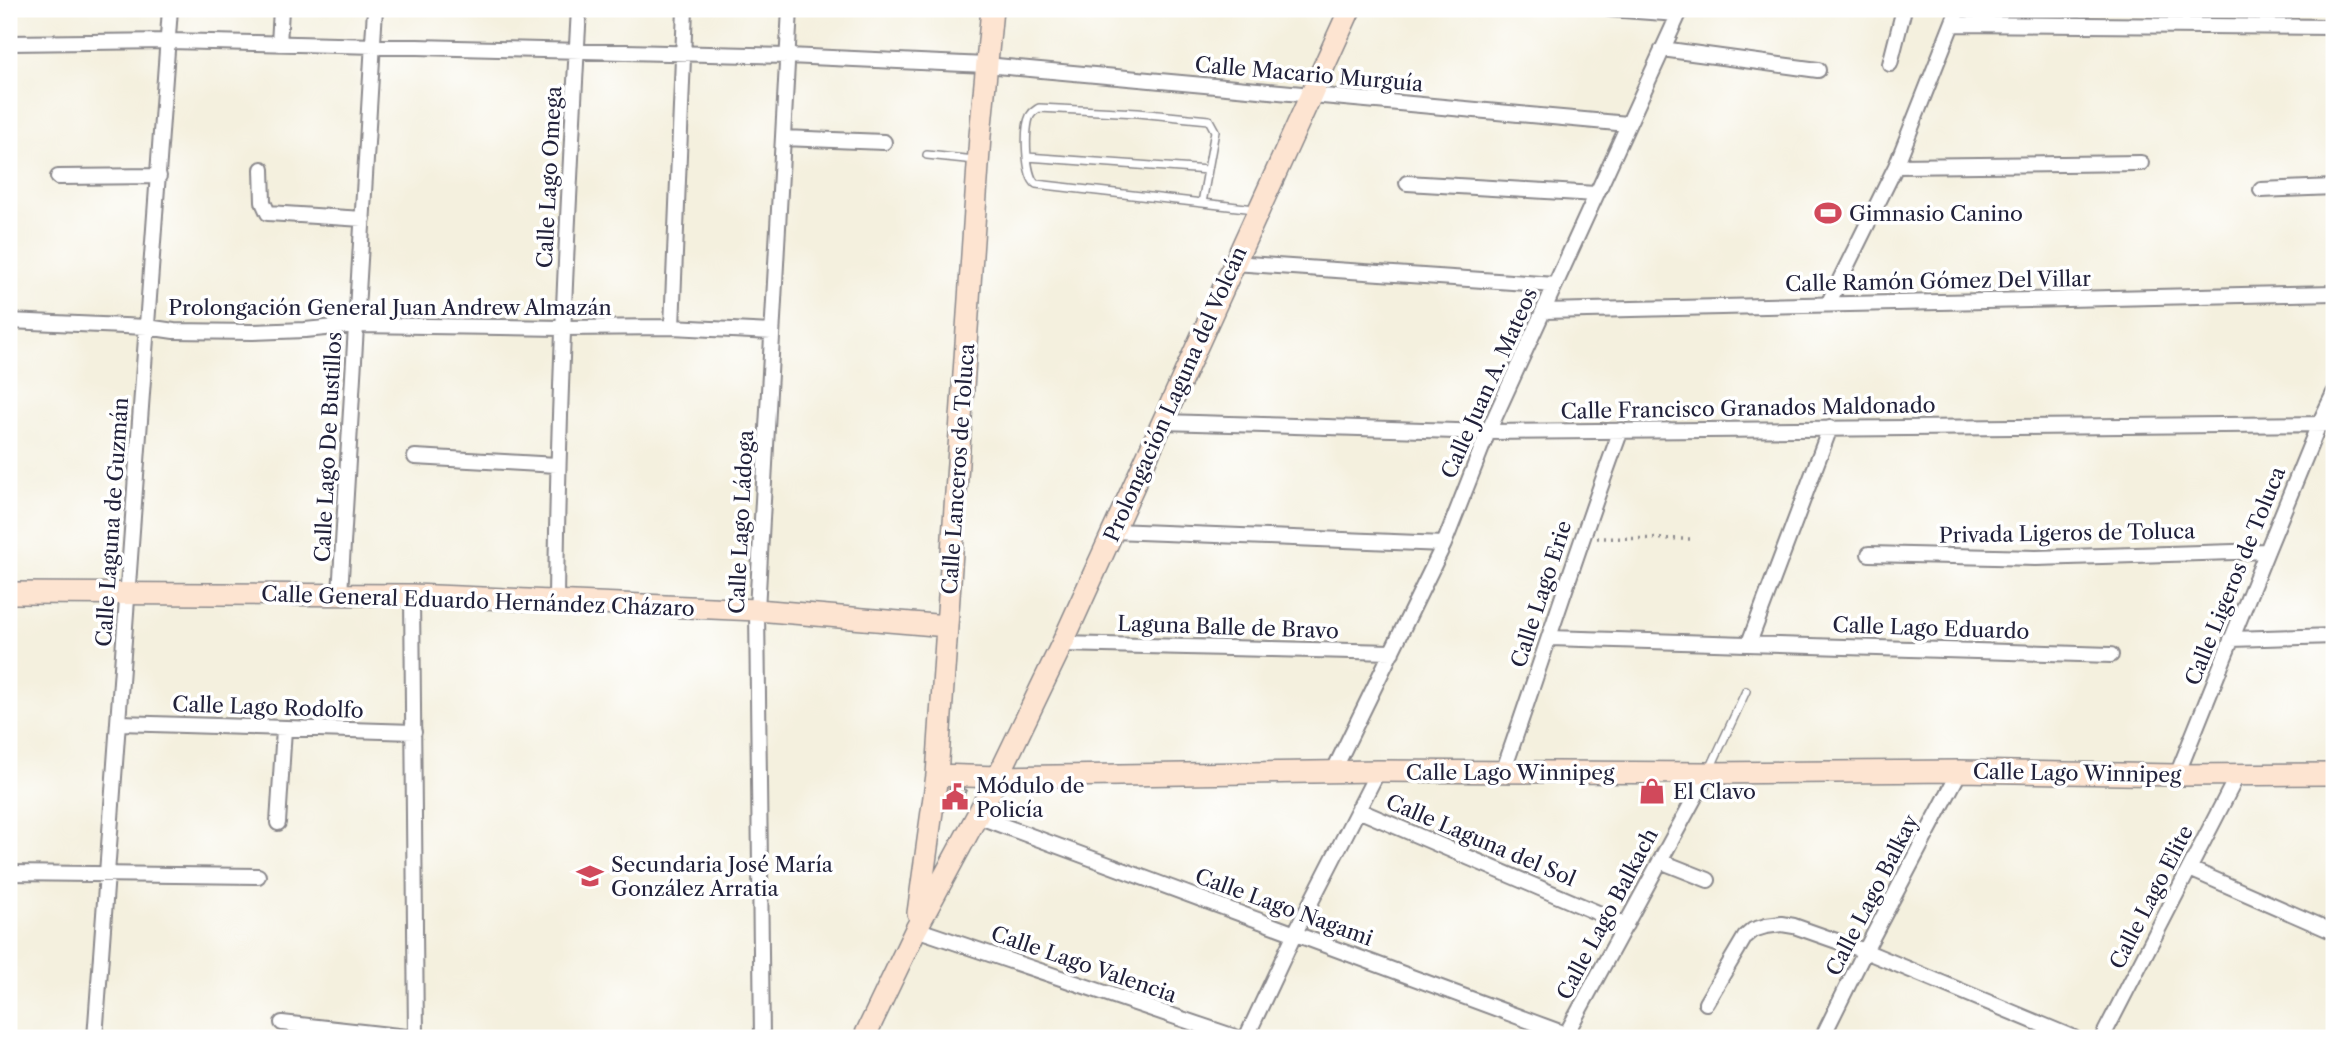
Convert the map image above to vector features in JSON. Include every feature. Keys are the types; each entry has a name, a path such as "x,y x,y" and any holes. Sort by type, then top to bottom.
{"main road":[{"name":"Calle Lanceros de Toluca","path":"916,929 937,775 992,9"},
{"name":"Prolongación Laguna del Volcán","path":"916,929 998,777 1062,644 1350,9"},
{"name":"Calle General Eduardo Hernández Cházaro","path":"9,593 340,594 556,600 757,611 947,626"},
{"name":"Calle Lago Winnipeg","path":"937,775 998,777 1378,771 2334,774"},
{"path":"864,1038 916,929"}],"street":[{"name":"Calle Laguna de Guzmán","path":"95,1038 170,9"},
{"path":"279,44 281,9"},
{"name":"Calle Lago De Bustillos","path":"340,594 375,9"},
{"name":"Calle Lago Omega","path":"556,600 562,328 579,9"},
{"path":"672,327 685,9"},
{"name":"Calle Lago Ládoga","path":"762,1038 757,611 790,9"},
{"path":"1609,9 1679,11"},
{"path":"1890,64 1904,9"},
{"path":"1828,304 1896,166 1958,9"},
{"name":"Calle Juan A. Mateos","path":"1334,772 1444,544 1488,432 1679,11"},
{"path":"1954,24 2334,27"},
{"name":"Calle Macario Murguía","path":"9,43 169,41 788,55 986,65 1628,124"},
{"path":"1662,49 1818,70"},
{"path":"783,138 884,142"},
{"path":"1896,166 2141,163"},
{"path":"262,169 263,202 268,213 363,219"},
{"path":"58,177 159,176"},
{"path":"1406,183 1596,194"},
{"path":"2261,190 2334,187"},
{"path":"1234,264 1555,285"},
{"name":"Calle Ramón Gómez Del Villar","path":"1543,311 2334,293"},
{"name":"Prolongación General Juan Andrew Almazán","path":"9,321 147,327 174,331 253,332 356,325 672,327 772,332"},
{"name":"Calle Ligeros de Toluca","path":"2177,775 2334,393"},
{"name":"Calle Francisco Granados Maldonado","path":"1163,422 1488,432 2334,424"},
{"path":"1749,643 1830,429"},
{"name":"Calle Lago Erie","path":"1503,772 1550,638 1581,538 1621,430"},
{"path":"415,457 557,465"},
{"path":"1113,531 1444,544"},
{"name":"Privada Ligeros de Toluca","path":"1869,555 2036,558 2267,551"},
{"path":"282,1023 416,1038 412,595"},
{"path":"2231,639 2334,636"},
{"name":"Calle Lago Eduardo","path":"1550,638 2111,655"},
{"name":"Laguna Balle de Bravo","path":"1062,644 1392,652"},
{"name":"Calle Lago Rodolfo","path":"120,723 414,732"},
{"path":"278,823 284,729"},
{"path":"1246,1038 1295,933 1378,771"},
{"name":"Calle Lago Balkay","path":"1822,1038 1960,771"},
{"name":"Calle Lago Balkach","path":"1569,1037 1708,773"},
{"name":"Calle Lago Elite","path":"2102,1038 2238,774"},
{"name":"Calle Laguna del Sol","path":"1358,810 1626,925"},
{"name":"Calle Lago Nagami","path":"977,816 1569,1037"},
{"path":"1660,861 1708,880"},
{"path":"2190,869 2334,932"},
{"path":"9,873 258,876"},
{"path":"1706,1003 1738,947 1753,930 1782,924 1865,951 2074,1038"},
{"name":"Calle Lago Valencia","path":"916,929 1238,1038"}],"lane":[{"path":"1202,203 1215,131 1209,120 1039,108 1032,112 1029,118 1027,157 1029,176 1036,184 1259,210"},
{"path":"927,155 979,161"},
{"path":"1027,157 1208,170"},
{"path":"1708,773 1746,691"}],"path":[{"path":"1581,538 1690,539"}],"building":[{"name":"Módulo de Policía","path":"951,785 966,790 958,807 945,805"}],"place":[{"name":"Gimnasio Canino","path":"1828,213"},
{"name":"El Clavo","path":"1652,791"},
{"name":"Módulo de Policía","path":"955,797"},
{"name":"Secundaria José María González Arratia","path":"590,876"}]}
